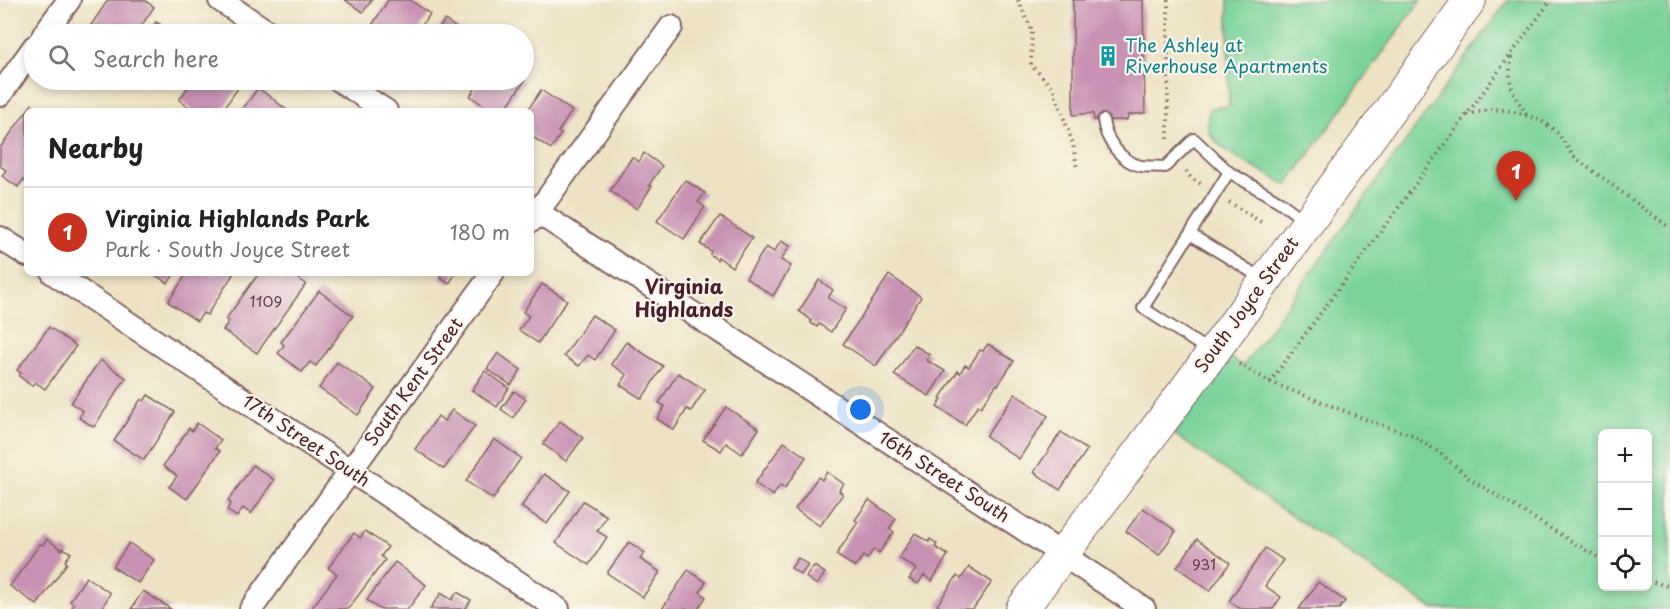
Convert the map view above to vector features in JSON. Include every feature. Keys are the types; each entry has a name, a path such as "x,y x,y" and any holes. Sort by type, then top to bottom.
{"street":[{"path":"51,24 69,0"},
{"path":"220,0 256,24"},
{"name":"South Joyce Street","path":"1022,609 1062,554 1224,357 1266,280 1470,0"},
{"path":"534,213 671,27"},
{"path":"0,95 24,61"},
{"path":"354,90 381,108"},
{"name":"16th Street South","path":"534,215 1144,609"},
{"path":"0,238 24,253"},
{"name":"17th Street South","path":"58,276 558,609"},
{"name":"South Kent Street","path":"251,609 492,276"}],"lane":[{"path":"1103,120 1104,130 1116,152 1138,165 1165,167 1194,139 1229,172 1280,202 1307,223"},
{"path":"1224,357 1143,308 1229,172"},
{"path":"1190,234 1266,280"}],"path":[{"path":"1018,0 1032,30 1031,64 1053,88 1073,144 1077,169"},
{"path":"1270,382 1551,0"},
{"path":"1513,53 1509,70 1510,84 1528,116"},
{"path":"1466,116 1492,109 1511,111 1539,119 1558,133 1573,156 1670,228"},
{"path":"1224,357 1270,382 1412,435 1440,453 1470,479 1598,558"},
{"path":"1652,582 1670,587"}],"green space":[{"path":"1228,0 1421,0 1287,185 1232,155 1214,139 1209,131 1207,122 1210,108 1229,106"},
{"path":"1508,0 1670,0 1670,609 1433,609 1278,507 1174,434 1230,357 1243,366"}],"building":[{"path":"108,0 144,0 154,7 143,24 92,24"},
{"path":"345,0 372,0 363,12"},
{"path":"388,0 410,0 430,14 423,24 373,24"},
{"name":"The Ashley at Riverhouse Apartments","path":"1073,0 1143,0 1145,113 1128,115 1127,120 1094,120 1093,113 1073,115"},
{"path":"186,90 237,90 224,108 190,108 179,100"},
{"path":"257,90 261,90 284,108 243,108"},
{"path":"474,90 518,90 506,108 488,108 470,96"},
{"path":"541,90 572,111 558,132 561,134 551,149 534,138 534,108 529,108"},
{"path":"24,115 24,181 18,187 2,176 6,170 0,166 0,148"},
{"path":"644,153 662,166 637,209 610,191 632,157 639,162"},
{"path":"685,180 705,193 698,202 705,207 684,239 657,221"},
{"path":"720,216 752,238 732,267 718,257 717,260 710,254 711,251 700,244"},
{"path":"781,241 790,246 781,260 791,266 773,296 746,278 766,247 774,252"},
{"path":"889,275 921,297 876,366 843,344"},
{"path":"157,276 173,276 168,283"},
{"path":"185,276 232,276 207,315 203,313 197,321 168,302"},
{"path":"257,276 294,276 306,284 257,353 223,330 229,321 226,319"},
{"path":"441,276 454,276 449,284"},
{"path":"819,280 833,290 828,298 846,309 831,332 819,324 817,327 799,311"},
{"path":"542,284 567,300 538,343 519,330 529,316 523,312"},
{"path":"319,291 353,316 316,366 310,362 302,372 278,353 284,345 281,342"},
{"path":"592,315 615,330 595,360 588,355 579,366 564,356"},
{"path":"49,327 76,346 45,389 35,382 32,386 19,376 21,373 17,370"},
{"path":"626,342 663,366 642,399 620,385 627,375 611,364"},
{"path":"988,344 1014,361 998,385 981,407 978,405 965,425 937,407 942,399 940,398 958,371 960,373 965,365 969,367 980,350 983,351"},
{"path":"914,345 930,355 926,360 945,371 929,396 894,375"},
{"path":"498,353 521,370 511,385 487,369"},
{"path":"100,360 126,378 94,427 79,418 83,411 71,403"},
{"path":"337,362 376,389 358,415 319,388"},
{"path":"485,371 509,388 497,407 472,390"},
{"path":"678,373 705,390 691,411 687,409 674,430 657,419 665,406 659,403"},
{"path":"514,391 526,399 513,418 501,409"},
{"path":"1015,394 1048,416 1019,459 986,436"},
{"path":"148,395 175,412 144,460 114,441 141,399 144,401"},
{"path":"726,407 759,429 742,454 726,443 721,451 703,440"},
{"path":"452,410 475,426 444,469 415,449 438,416 444,421"},
{"path":"560,421 583,438 566,461 543,444"},
{"path":"197,423 221,440 215,448 220,451 187,499 169,487 177,476 163,466 189,428 192,431"},
{"path":"1061,432 1087,450 1060,490 1034,472"},
{"path":"494,439 521,458 493,499 466,481"},
{"path":"784,442 806,457 785,488 780,485 773,496 755,483"},
{"path":"253,465 274,480 251,514 243,508 237,517 227,510 231,503 228,501"},
{"path":"827,472 844,484 839,491 843,494 820,526 795,509 818,477 822,480"},
{"path":"544,474 570,491 547,524 521,507"},
{"path":"869,500 896,519 889,529 894,532 879,553 874,549 867,559 863,556 855,567 836,555 858,522 855,520"},
{"path":"583,501 607,516 597,531 607,537 589,565 556,543"},
{"path":"1143,508 1176,531 1159,555 1126,531"},
{"path":"365,531 388,547 381,556 385,560 348,609 311,609 337,574 328,568 354,533 360,538"},
{"path":"915,533 929,542 930,539 937,544 935,547 948,555 932,581 924,575 918,584 909,579 916,569 899,558"},
{"path":"47,539 62,550 63,548 71,553 65,561 67,563 37,605 10,586 40,544 43,545"},
{"path":"1197,539 1230,563 1210,591 1177,567"},
{"path":"629,542 645,553 640,559 660,572 643,597 607,573"},
{"path":"129,543 154,560 138,583 113,567"},
{"path":"1265,548 1283,560 1265,586 1281,597 1273,609 1241,609 1229,601"},
{"path":"798,558 808,565 801,575 791,568"},
{"path":"395,562 426,585 408,609 379,609 367,600"},
{"path":"814,566 825,573 817,585 806,577"},
{"path":"969,567 992,582 973,609 943,609 937,605 957,576 961,579"},
{"path":"688,570 706,582 700,592 706,597 698,609 662,609"},
{"path":"86,577 110,593 102,609 71,609 74,604 70,601"},
{"path":"1318,582 1345,601 1339,609 1299,609"},
{"path":"143,591 171,609 131,609"},
{"path":"457,592 471,600 466,608 468,609 430,609 441,593 452,600"}],"place":[{"name":"The Ashley at Riverhouse Apartments","path":"1108,56"},
{"name":"Virginia Highlands Park","path":"1516,201"}],"district":[{"name":"Virginia Highlands","path":"684,298"}]}
